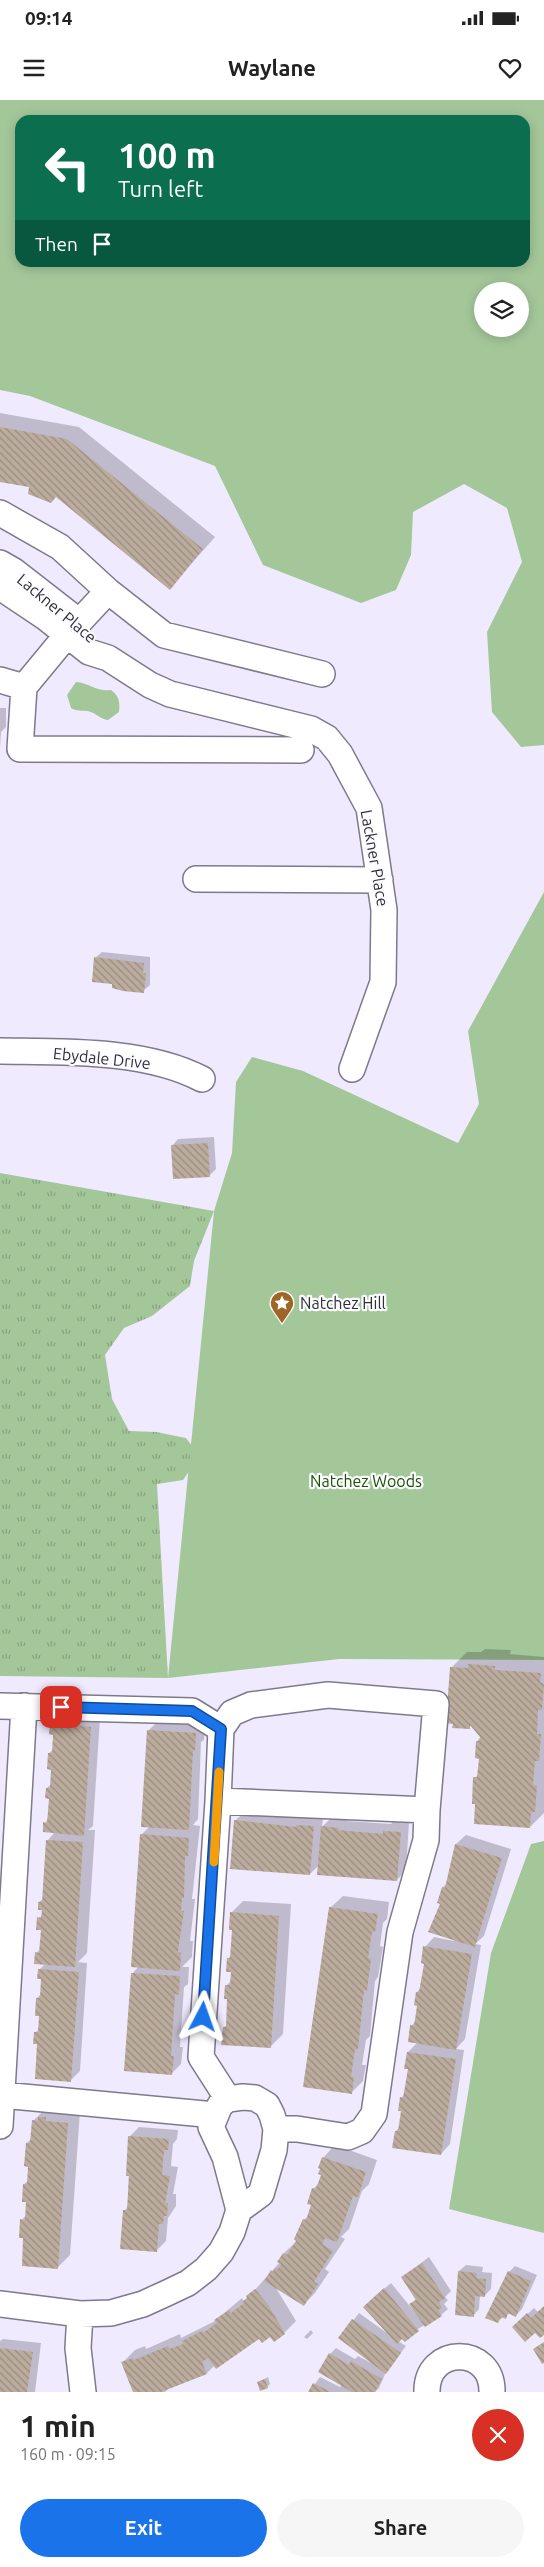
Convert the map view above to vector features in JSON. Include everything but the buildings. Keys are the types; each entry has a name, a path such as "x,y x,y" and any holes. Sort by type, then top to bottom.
{"street":[{"path":"0,513 60,547 108,590 164,635 322,674"},
{"name":"Lackner Place","path":"0,563 14,571 73,628 89,652 108,658 150,685 170,694 311,730 327,738 340,754 369,808 384,910 383,982 352,1069"},
{"name":"Lackner Place","path":"0,587 45,616 73,628"},
{"path":"108,590 73,628 24,687 20,749 300,750"},
{"path":"0,680 24,687"},
{"path":"228,750 236,710"},
{"path":"196,879 380,880"},
{"name":"Ebydale Drive","path":"0,1051 129,1057 173,1067 202,1079"},
{"path":"0,2304 80,2314 111,2313 143,2304 188,2283 206,2270 221,2252 232,2232 239,2210 225,2157 211,2127 221,2107 201,2057 221,1729 232,1713 251,1705 328,1695 436,1704 426,1840 400,1932 374,2114 362,2131 348,2136 297,2129 276,2129"},
{"path":"0,2126 12,1706 192,1711 221,1729"},
{"path":"218,1801 427,1810"},
{"path":"2,2094 221,2107 243,2097 255,2098 267,2105 276,2129 274,2150 261,2194 239,2210"},
{"path":"80,2314 78,2348 84,2392"},
{"path":"427,2392 427,2384 435,2367 444,2360 455,2356 470,2358 480,2363 488,2372 493,2383 492,2392"}],"green space":[{"path":"0,100 544,100 544,745 521,747 492,712 487,632 522,562 507,508 464,484 413,512 411,555 396,590 361,603 263,565 215,466 30,396 0,390"},
{"path":"76,682 101,690 111,690 118,699 119,712 108,720 88,711 71,708 67,695"},
{"name":"Natchez Woods","path":"544,892 544,1660 339,1659 168,1678 214,1211 232,1153 236,1082 252,1057 303,1071 458,1143 479,1104 468,1031"},
{"path":"0,1173 214,1211 194,1261 190,1286 152,1316 124,1328 105,1355 112,1399 129,1431 156,1432 186,1438 200,1456 183,1480 157,1484 168,1678 0,1676"},
{"path":"544,1841 544,2233 449,2209 491,1953 531,1844"}],"slow traffic":[{"path":"214,1862 219,1772"}],"place":[{"name":"Natchez Hill","path":"282,1324"}],"route":[{"path":"61,1707 192,1711 221,1729 203,2017"}]}
